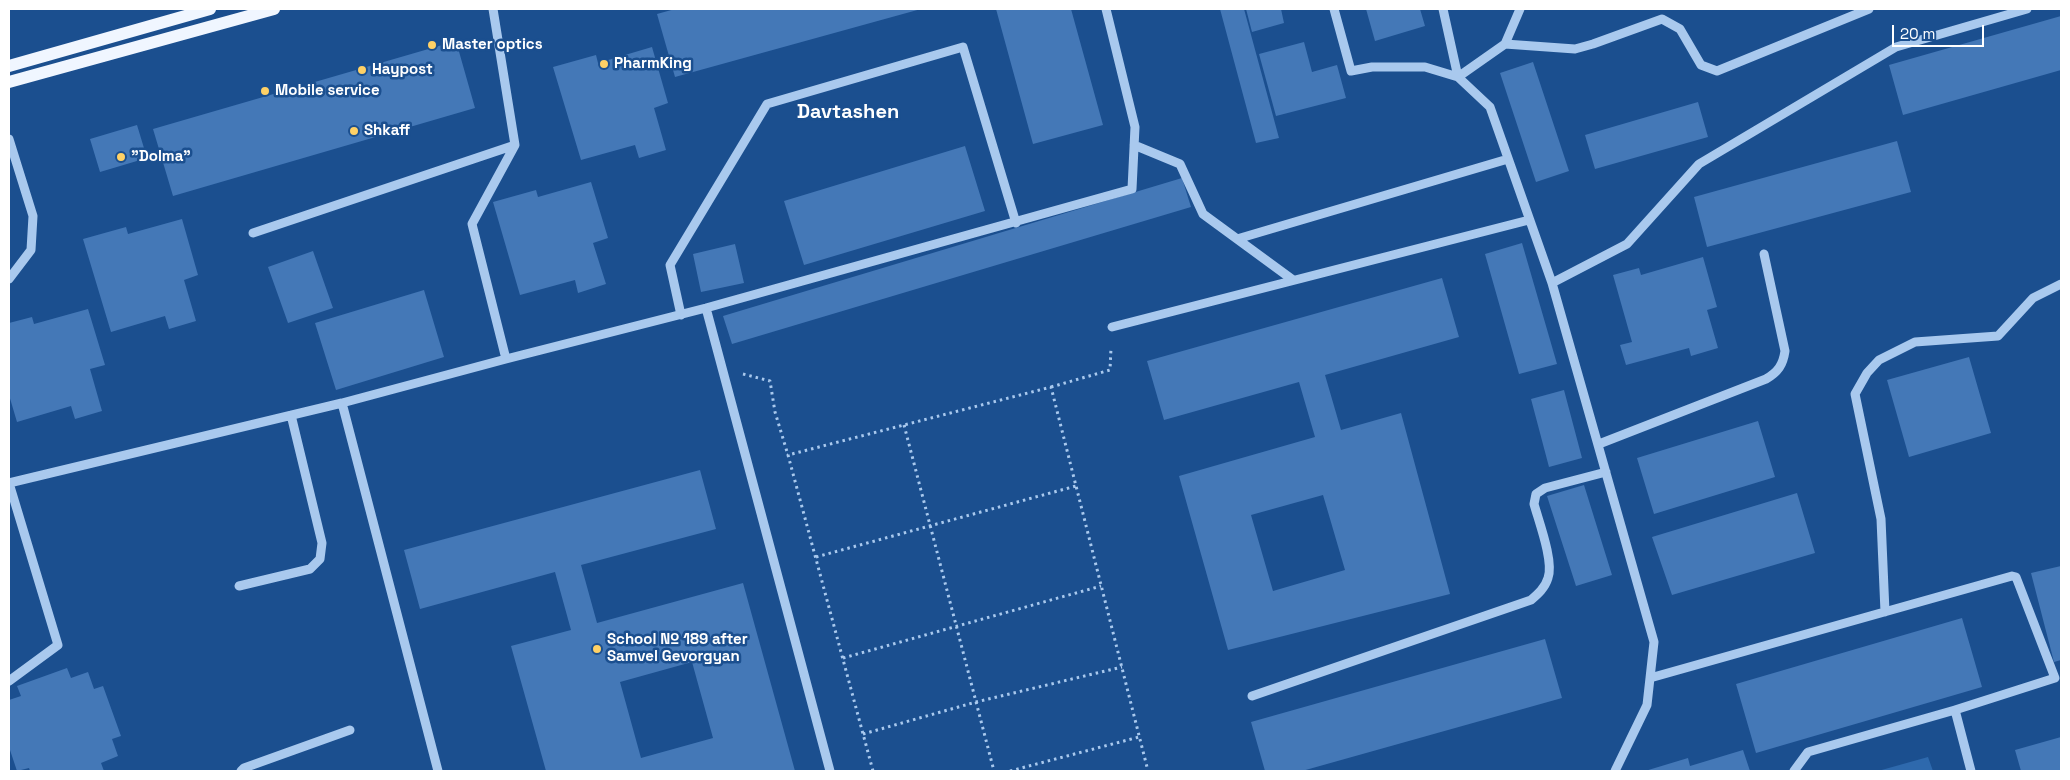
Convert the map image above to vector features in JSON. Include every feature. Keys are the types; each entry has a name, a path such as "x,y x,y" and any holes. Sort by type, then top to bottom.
{"main road":[{"path":"9,66 210,9"},
{"path":"9,82 274,9"}],"lane":[{"path":"493,9 515,145 472,224 506,358"},
{"path":"9,680 58,645 9,483 291,416 506,358 706,308 1016,223 1132,189 1136,127 1106,9"},
{"path":"1334,9 1351,71 1372,67 1425,67 1458,77 1490,107 1552,283 1654,642 1647,704 1615,771"},
{"path":"1443,9 1458,77"},
{"path":"1458,77 1505,44 1520,9"},
{"path":"1505,44 1575,49 1662,19 1680,29 1701,65 1717,71 1870,9"},
{"path":"1552,283 1627,244 1699,164 1896,47 2028,9"},
{"path":"681,314 670,265 767,104 963,47 1016,223"},
{"path":"9,139 33,216 31,250 9,279"},
{"path":"253,233 515,145"},
{"path":"1134,145 1180,164 1203,214 1293,280"},
{"path":"1237,239 1508,159"},
{"path":"1112,327 1529,220"},
{"path":"1599,444 1766,379 1775,373 1784,362 1785,351 1764,254"},
{"path":"1885,612 1881,519 1855,394 1867,373 1879,360 1914,342 1998,336 2033,298 2061,284"},
{"path":"706,308 830,771"},
{"path":"342,403 438,771"},
{"path":"239,586 310,569 320,559 322,543 291,416"},
{"path":"1252,696 1531,600 1541,591 1549,578 1550,566 1534,504 1536,494 1545,488 1606,472"},
{"path":"1650,678 2012,576 2016,577 2055,678 2061,686"},
{"path":"1794,771 1808,752 1955,710 2055,678"},
{"path":"1955,710 1971,771"},
{"path":"240,771 350,730"}],"path":[{"path":"788,455 1051,388 1110,370 1112,327"},
{"path":"723,368 770,381 775,412 873,771"},
{"path":"1051,388 1148,771"},
{"path":"904,425 994,771"},
{"path":"816,557 1076,486"},
{"path":"843,658 1101,586"},
{"path":"863,734 976,702 1122,667"},
{"path":"1010,771 1139,737"}],"shaded area":[{"path":"1928,757 1933,771 1878,771"}],"building":[{"path":"675,9 921,9 675,77 657,14"},
{"path":"996,9 1071,9 1103,125 1033,144"},
{"path":"1220,9 1244,9 1279,138 1256,143"},
{"path":"1246,9 1281,9 1284,23 1252,32"},
{"path":"1366,9 1420,9 1425,26 1375,41"},
{"path":"2061,16 2061,70 1903,115 1889,65"},
{"path":"456,41 475,108 173,196 153,129"},
{"path":"1304,42 1312,72 1337,65 1346,98 1276,116 1259,54"},
{"path":"652,47 668,103 654,108 666,150 639,158 635,145 581,160 553,67 596,55 598,63"},
{"path":"1533,62 1569,171 1536,182 1500,73"},
{"path":"1698,102 1708,137 1595,169 1585,135"},
{"path":"137,125 147,158 100,172 90,139"},
{"path":"1897,141 1911,192 1707,247 1694,197"},
{"path":"965,146 985,211 804,265 784,201"},
{"path":"1182,178 1191,207 732,344 723,316"},
{"path":"591,182 608,238 593,243 606,284 578,293 575,280 520,295 493,202 536,190 538,197"},
{"path":"182,219 198,275 184,280 196,321 169,329 165,316 111,332 83,239 126,227 128,234"},
{"path":"1522,243 1557,364 1519,374 1485,254"},
{"path":"735,244 744,283 701,292 693,254"},
{"path":"313,251 333,308 288,323 268,267"},
{"path":"1703,257 1717,307 1707,310 1718,348 1691,356 1689,348 1626,365 1620,345 1632,342 1613,275 1639,268 1641,275"},
{"path":"1442,278 1459,337 1325,375 1341,430 1401,413 1450,594 1228,650 1179,476 1315,437 1299,382 1164,420 1147,361","holes":["1323,495 1345,570 1273,591 1251,515"]},
{"path":"424,290 444,357 336,390 315,323"},
{"path":"88,309 105,365 90,369 102,411 75,419 71,406 17,422 9,395 9,323 32,317 34,324"},
{"path":"1969,357 1991,433 1909,457 1887,380"},
{"path":"1564,390 1582,458 1549,467 1531,399"},
{"path":"1758,421 1775,477 1654,514 1637,458"},
{"path":"700,470 716,529 581,565 597,623 743,583 795,771 546,771 511,646 571,630 555,572 420,609 404,550","holes":["692,662 713,738 641,758 620,682"]},
{"path":"1584,485 1612,575 1576,586 1547,496"},
{"path":"1797,493 1815,553 1672,595 1652,537"},
{"path":"2061,566 2061,660 2054,662 2031,573"},
{"path":"1962,618 1982,687 1756,753 1736,684"},
{"path":"1545,639 1562,698 1302,771 1265,771 1251,722"},
{"path":"67,668 71,678 88,672 94,689 103,686 121,736 112,739 118,756 101,763 104,771 30,771 29,768 17,771 9,747 9,700 21,696 17,686"},
{"path":"2061,737 2061,771 2021,771 2015,750"},
{"path":"1743,750 1750,771 1645,771 1688,758 1690,766"}],"place":[{"name":"Master optics","path":"432,45"},
{"name":"PharmKing","path":"604,64"},
{"name":"Haypost","path":"362,70"},
{"name":"Mobile service","path":"265,91"},
{"name":"Shkaff","path":"354,131"},
{"name":"\"Dolma\"","path":"121,157"},
{"name":"School № 189 after Samvel Gevorgyan","path":"597,649"}],"district":[{"name":"Davtashen","path":"848,113"}]}
